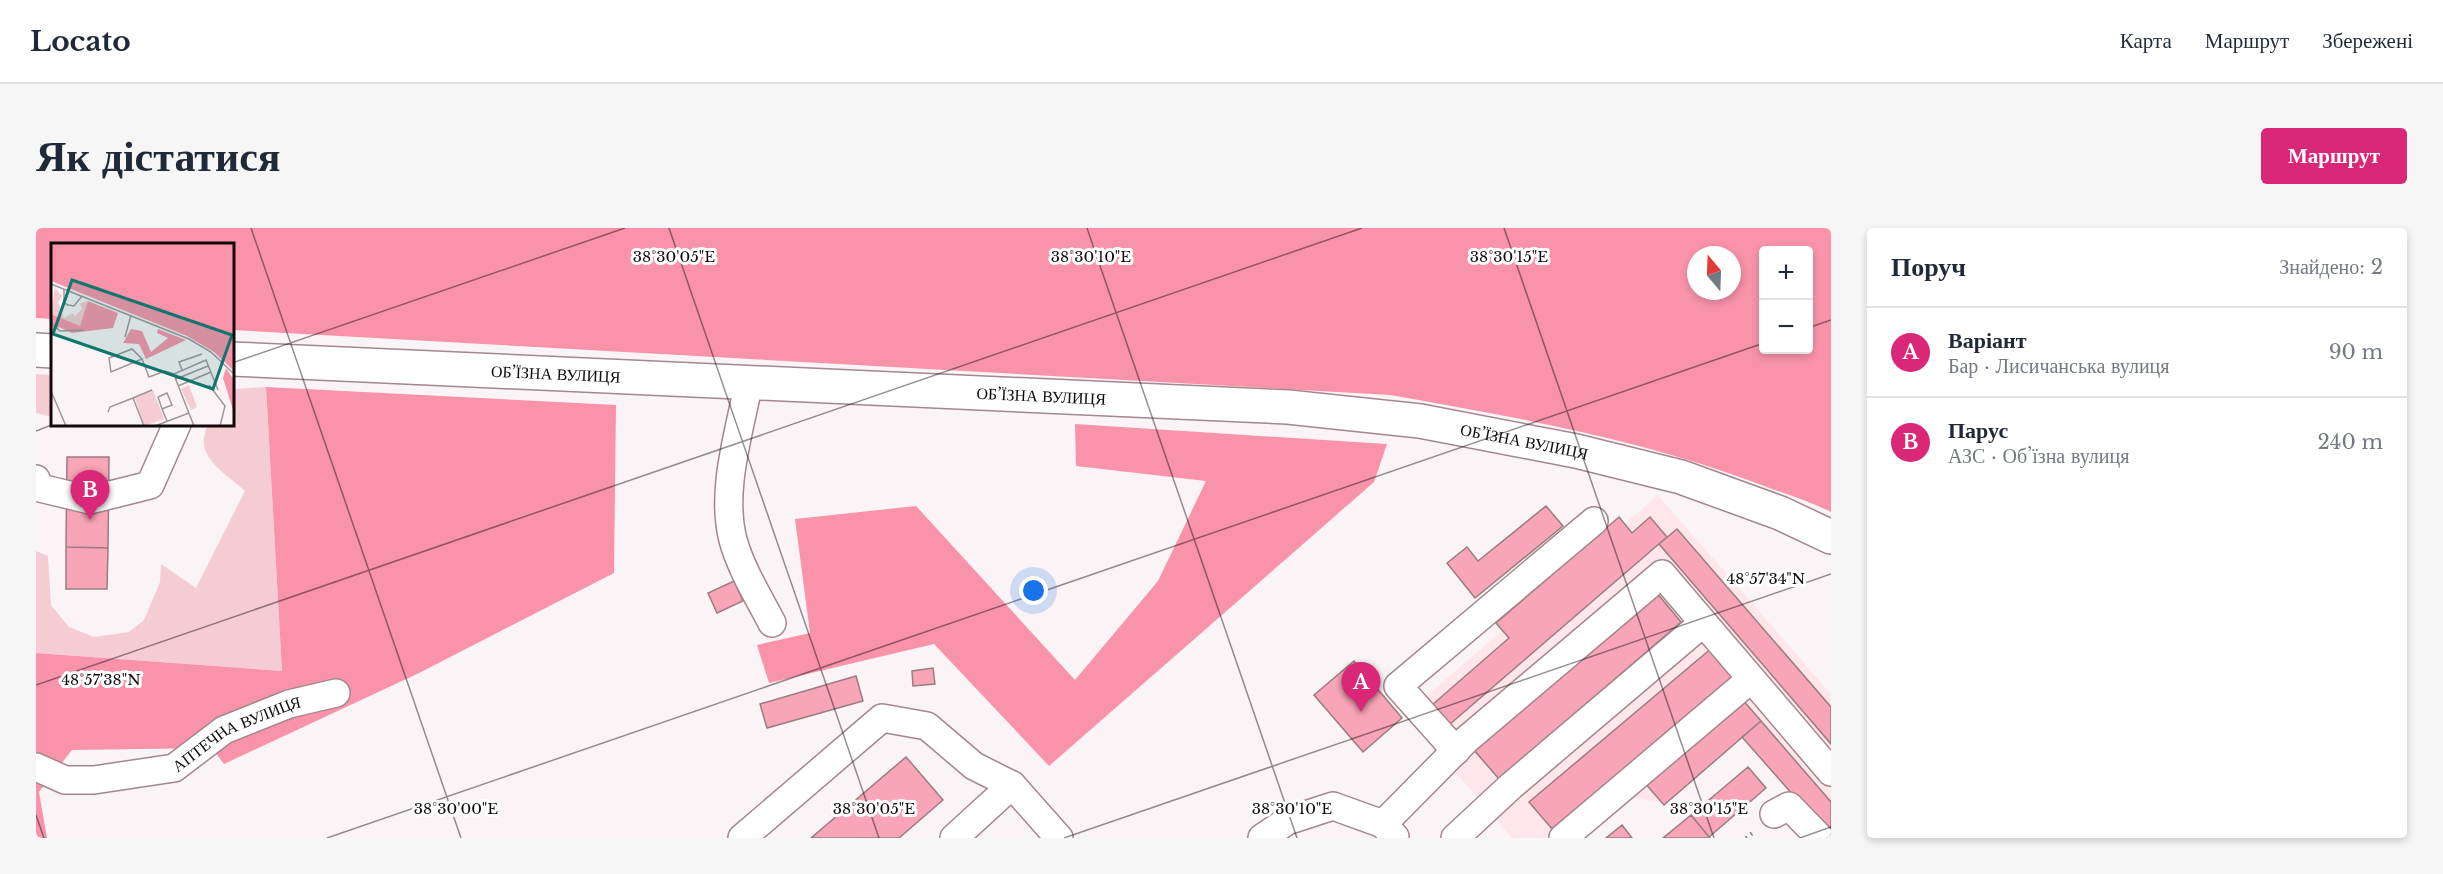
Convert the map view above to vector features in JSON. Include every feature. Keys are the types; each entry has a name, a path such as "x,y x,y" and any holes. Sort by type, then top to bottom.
{"main road":[{"path":"36,350 51,351"},
{"name":"ОБ’ЇЗНА ВУЛИЦЯ","path":"234,358 1288,407 1420,421 1576,451 1681,477 1780,513 1831,537"}],"street":[{"path":"748,381 728,492 733,539 745,570 772,622"},
{"path":"36,479 40,488 90,500 150,485 176,426"},
{"path":"1456,750 1398,686 1594,521"},
{"path":"1262,838 1287,821 1333,806 1389,831 1456,750 1662,574 1831,772"},
{"path":"1455,838 1511,786 1704,623"},
{"path":"1563,838 1751,679"},
{"name":"АПТЕЧНА ВУЛИЦЯ","path":"36,767 65,780 94,780 174,768 224,730 289,704 336,693"},
{"path":"742,838 882,718 927,726 974,766 1012,785 1059,838"},
{"path":"954,838 1012,785"},
{"path":"1774,814 1789,806 1820,838"}],"shaded area":[{"path":"36,228 1831,228 1831,512 1804,500 1669,454 1530,421 1390,395 234,330 234,243 51,243 51,319 36,318"},
{"path":"36,374 51,375 51,417 36,413"},
{"path":"266,387 282,671 36,653 36,551 48,556 51,605 69,627 94,637 129,632 144,620 160,582 161,564 196,588 245,491 220,470 207,454 204,446 208,426 234,426 234,389"},
{"path":"266,387 616,405 614,573 419,673 224,764 212,748 72,750 39,792 47,838 36,838 36,653 282,671"},
{"path":"1075,424 1387,444 1374,482 1049,766 934,644 769,683 757,645 810,633 795,519 916,506 1075,680 1158,581 1206,481 1076,466"},
{"path":"1658,495 1831,694 1831,836 1742,734 1664,802 1630,798 1583,838 1512,838 1448,763 1420,702"}],"building":[{"path":"67,457 109,457 108,548 66,547"},
{"path":"1546,506 1563,526 1475,598 1447,563 1467,547 1478,561"},
{"path":"1619,517 1632,533 1650,517 1667,537 1449,725 1432,705 1509,638 1496,623"},
{"path":"1677,529 1831,707 1831,744 1659,544"},
{"path":"66,547 108,548 107,589 66,589"},
{"path":"734,581 743,601 717,613 708,593"},
{"path":"1656,592 1681,622 1499,779 1473,749"},
{"path":"1713,647 1737,676 1553,830 1529,802"},
{"path":"1354,661 1402,718 1363,752 1314,695"},
{"path":"933,668 935,684 913,686 912,671"},
{"path":"856,676 863,701 767,728 760,704"},
{"path":"1742,699 1761,721 1664,805 1644,782"},
{"path":"1761,721 1831,802 1831,838 1742,737"},
{"path":"906,757 943,800 899,838 811,838"},
{"path":"1748,767 1766,788 1709,837 1691,815"},
{"path":"1691,815 1710,838 1663,838"},
{"path":"1622,825 1632,838 1606,838"}],"place":[{"name":"Парус","path":"90,520"},
{"name":"Варіант","path":"1361,712"}]}
